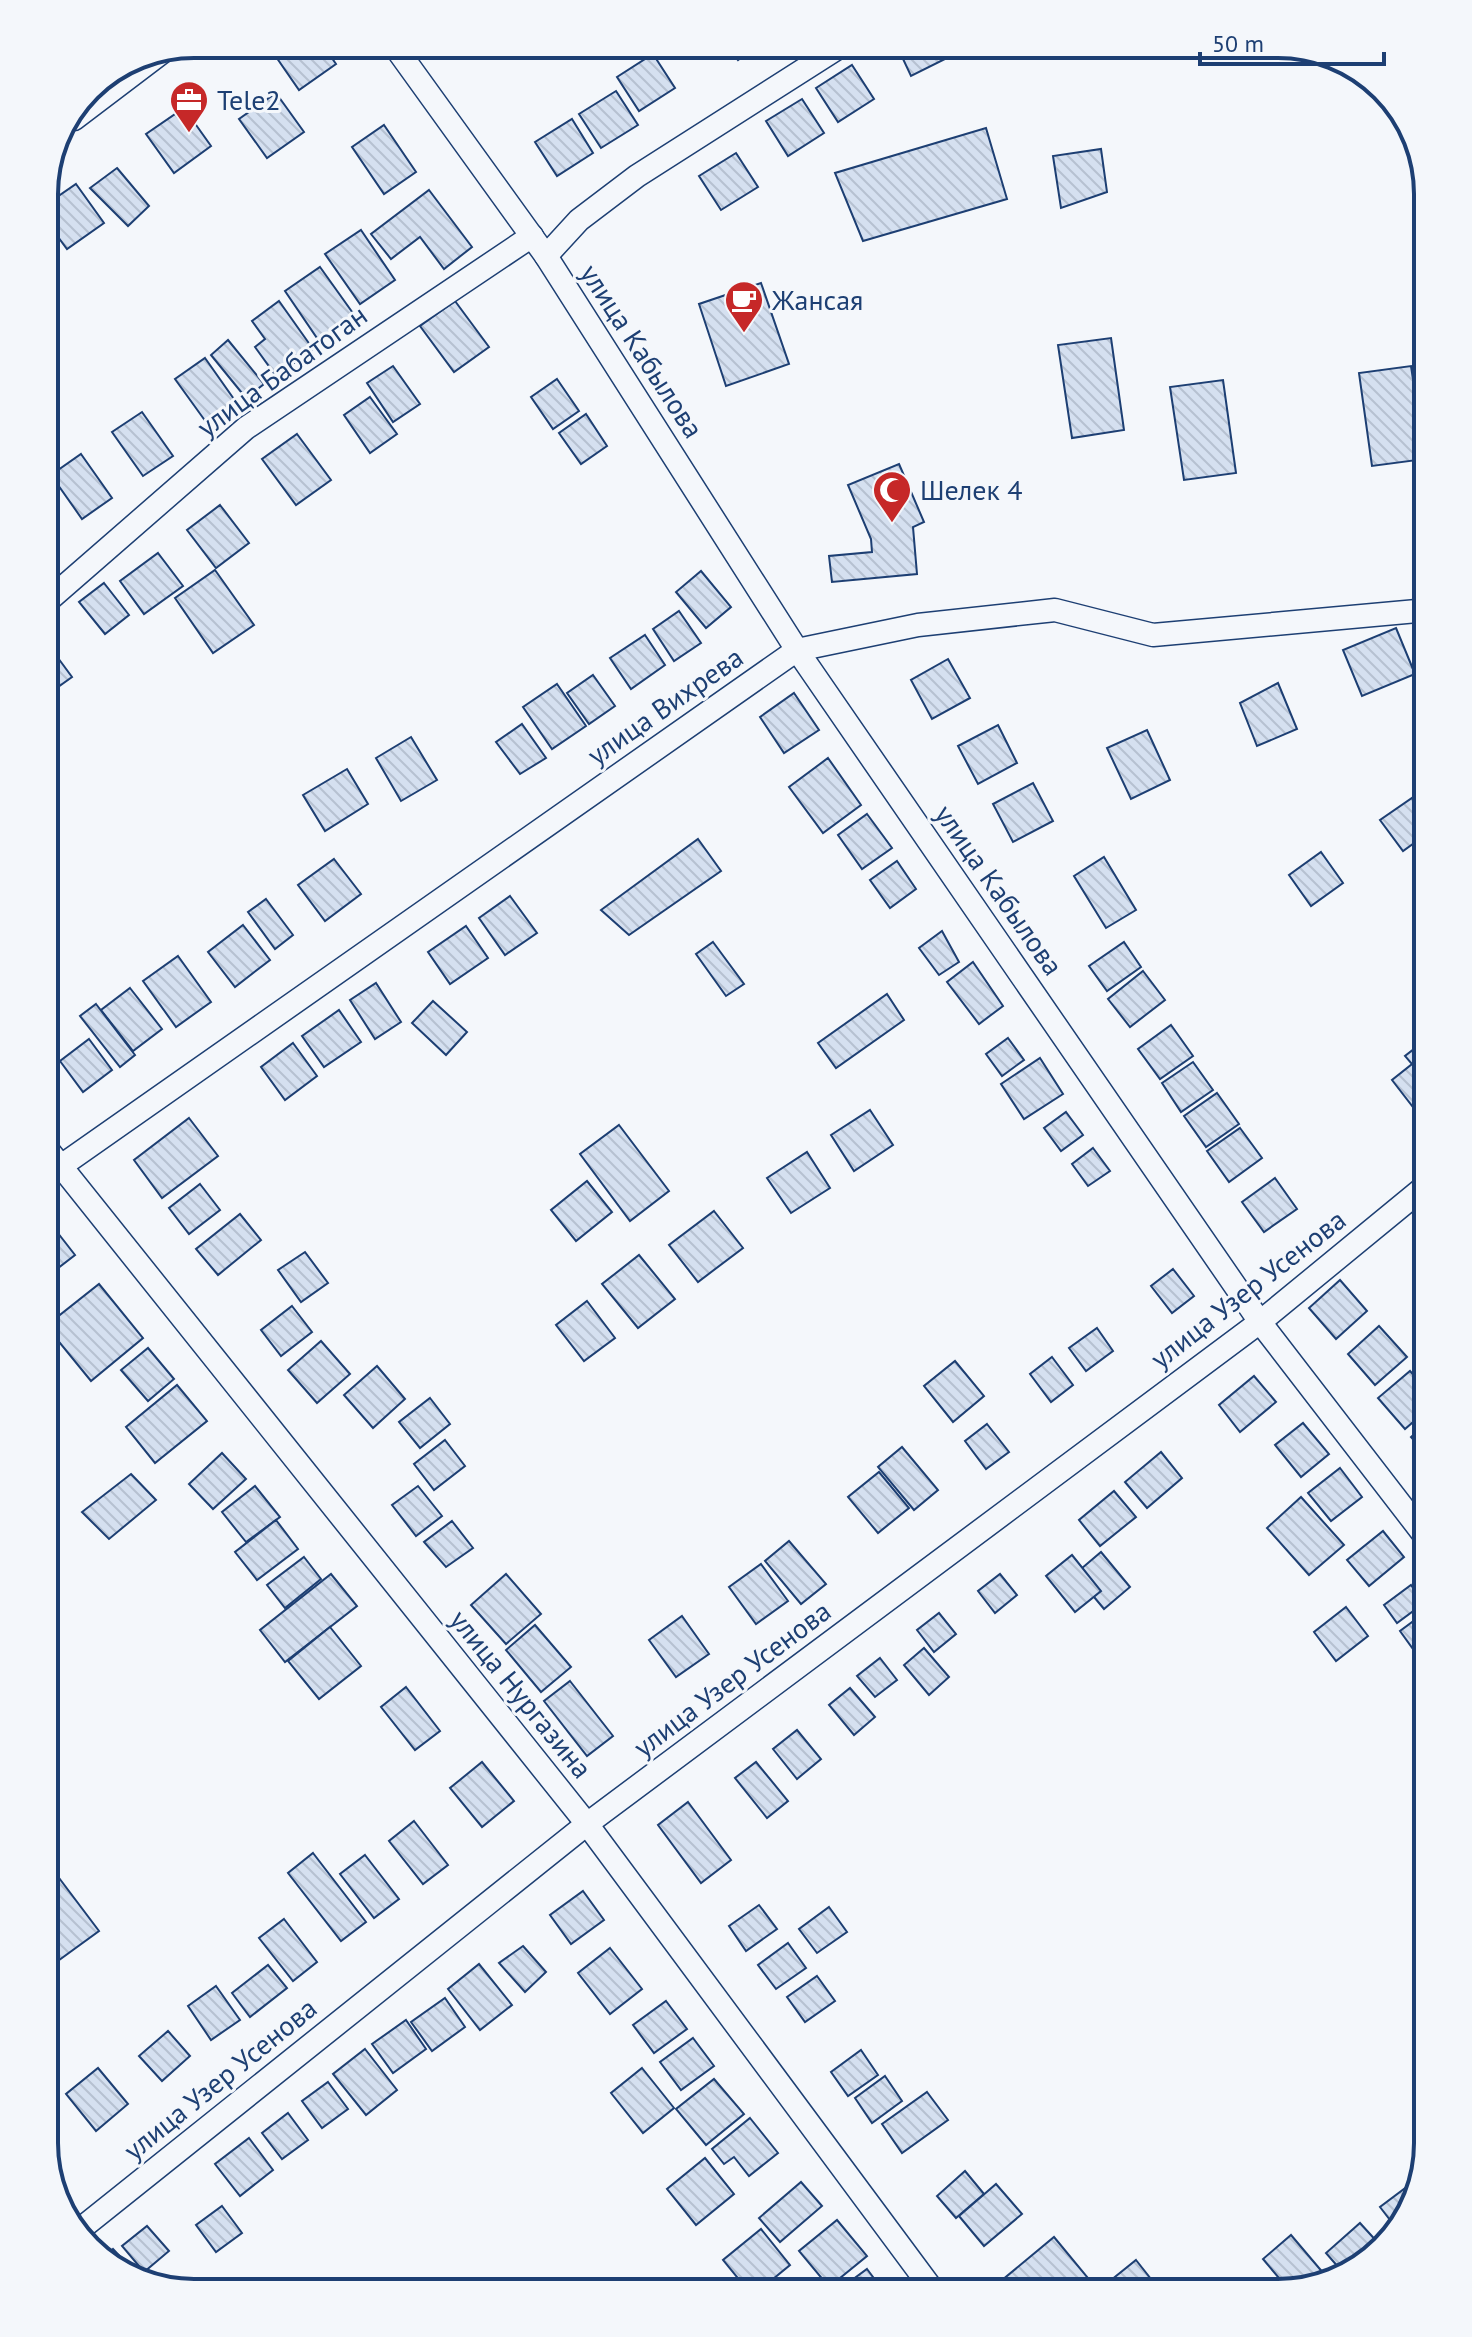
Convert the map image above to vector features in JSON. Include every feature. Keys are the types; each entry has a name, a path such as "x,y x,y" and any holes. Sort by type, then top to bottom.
{"street":[{"name":"улица Кабылова","path":"403,58 546,256 797,650 1260,1322 1414,1522"},
{"path":"546,256 579,220 637,176 822,58"},
{"path":"90,107 139,69"},
{"name":"улица Бабатоган","path":"58,592 246,428 532,236"},
{"name":"улица Вихрева","path":"58,1168 797,650 918,625 1055,610 1153,635 1414,611"},
{"name":"улица Нургазина","path":"58,1179 587,1824 925,2279"},
{"name":"улица Узер Усенова","path":"86,2225 587,1824 1260,1322 1414,1196"}],"building":[{"path":"277,58 332,58 336,64 299,90"},
{"path":"647,58 656,58 675,88 639,111 617,77"},
{"path":"903,58 947,58 911,76"},
{"path":"852,65 874,99 838,122 816,88"},
{"path":"616,91 638,125 601,148 579,114"},
{"path":"276,93 304,132 267,158 239,119"},
{"path":"802,99 824,133 788,156 766,121"},
{"path":"184,108 211,146 174,173 146,134"},
{"path":"572,119 593,153 557,176 535,142"},
{"path":"384,125 416,172 384,194 352,147"},
{"path":"986,128 1007,199 863,241 835,173"},
{"path":"1101,149 1107,192 1061,208 1053,156"},
{"path":"736,153 758,187 721,210 699,176"},
{"path":"117,168 149,206 128,226 90,188"},
{"path":"76,184 104,223 67,249 58,237 58,196"},
{"path":"429,190 472,247 444,269 420,237 391,259 371,234"},
{"path":"361,230 395,280 360,304 325,254"},
{"path":"320,267 355,316 319,341 285,291"},
{"name":"Жансая","path":"761,283 789,364 726,386 699,304"},
{"path":"279,301 313,349 276,376 255,347 265,339 252,321"},
{"path":"455,301 489,347 454,372 420,326"},
{"path":"1111,338 1124,430 1072,438 1058,345"},
{"path":"228,340 264,384 246,398 211,355"},
{"path":"205,358 236,402 206,422 175,379"},
{"path":"393,366 420,404 393,422 367,383"},
{"path":"1411,366 1414,460 1372,466 1359,373"},
{"path":"557,379 579,411 553,429 531,397"},
{"path":"1223,380 1236,473 1184,480 1170,387"},
{"path":"370,397 397,434 370,453 344,415"},
{"path":"142,412 173,456 143,476 112,432"},
{"path":"586,414 607,446 581,464 559,433"},
{"path":"297,434 331,480 296,505 262,459"},
{"path":"81,454 112,498 82,519 58,485 58,470"},
{"name":"Шелек 4","path":"899,464 924,522 913,527 917,574 832,582 829,556 872,552 871,539 848,485"},
{"path":"220,505 249,543 216,568 187,530"},
{"path":"158,553 183,586 144,614 120,581"},
{"path":"215,570 254,625 213,653 175,598"},
{"path":"701,571 731,607 706,628 676,592"},
{"path":"104,583 129,615 105,634 79,602"},
{"path":"679,611 701,643 674,661 653,629"},
{"path":"1396,628 1414,674 1362,696 1343,650"},
{"path":"645,635 665,665 631,689 610,658"},
{"path":"58,658 72,677 58,687"},
{"path":"948,659 970,698 932,719 911,680"},
{"path":"593,675 615,706 589,724 567,693"},
{"path":"1278,683 1297,729 1257,746 1240,703"},
{"path":"557,684 586,726 552,749 523,707"},
{"path":"794,693 819,730 784,753 760,717"},
{"path":"522,724 546,758 520,774 496,742"},
{"path":"998,725 1017,763 978,784 958,746"},
{"path":"1147,730 1170,780 1131,799 1107,748"},
{"path":"411,737 437,780 401,801 376,758"},
{"path":"828,758 861,805 823,833 789,787"},
{"path":"347,769 368,804 325,831 303,795"},
{"path":"1033,783 1053,821 1013,842 993,804"},
{"path":"1412,798 1414,843 1403,851 1380,820"},
{"path":"867,814 892,848 862,869 838,835"},
{"path":"698,839 721,871 629,935 601,910"},
{"path":"1321,852 1343,883 1311,906 1289,875"},
{"path":"1104,857 1136,910 1106,928 1074,876"},
{"path":"334,859 361,894 325,921 298,885"},
{"path":"897,861 916,889 890,908 870,880"},
{"path":"510,896 537,933 505,955 479,918"},
{"path":"266,899 293,935 275,949 248,912"},
{"path":"243,925 270,960 235,987 208,952"},
{"path":"466,926 488,958 450,984 428,952"},
{"path":"942,931 959,962 939,975 919,948"},
{"path":"713,942 744,984 726,996 696,954"},
{"path":"1124,942 1141,967 1107,991 1089,966"},
{"path":"178,956 211,1002 176,1027 143,981"},
{"path":"973,962 1003,1006 979,1024 947,982"},
{"path":"1143,971 1165,1000 1130,1027 1108,999"},
{"path":"376,983 401,1022 375,1039 350,1000"},
{"path":"130,988 162,1029 133,1051 101,1010"},
{"path":"887,994 904,1020 836,1068 818,1043"},
{"path":"433,1001 467,1032 446,1055 412,1023"},
{"path":"96,1004 135,1055 120,1067 80,1016"},
{"path":"339,1010 361,1042 324,1067 302,1036"},
{"path":"1171,1025 1193,1056 1160,1079 1138,1049"},
{"path":"1008,1038 1024,1060 1002,1076 986,1054"},
{"path":"89,1039 112,1070 83,1092 60,1061"},
{"path":"293,1043 317,1076 285,1100 261,1067"},
{"path":"1414,1049 1414,1108 1392,1080 1412,1064 1405,1056"},
{"path":"1040,1058 1063,1094 1024,1119 1001,1084"},
{"path":"1193,1062 1213,1090 1181,1112 1162,1083"},
{"path":"1217,1093 1239,1124 1206,1147 1184,1116"},
{"path":"870,1110 893,1145 854,1171 831,1135"},
{"path":"1066,1112 1083,1135 1061,1151 1044,1128"},
{"path":"189,1118 218,1156 162,1198 134,1160"},
{"path":"619,1125 669,1191 630,1221 580,1154"},
{"path":"1240,1128 1262,1158 1229,1182 1207,1151"},
{"path":"1093,1148 1110,1171 1088,1186 1072,1164"},
{"path":"807,1152 830,1188 791,1213 767,1178"},
{"path":"1275,1178 1297,1209 1264,1232 1242,1202"},
{"path":"587,1181 612,1212 576,1241 551,1210"},
{"path":"200,1184 220,1210 189,1234 169,1208"},
{"path":"714,1211 743,1248 698,1282 669,1245"},
{"path":"240,1214 261,1240 218,1275 196,1249"},
{"path":"58,1233 75,1255 58,1268"},
{"path":"305,1252 328,1283 301,1302 278,1270"},
{"path":"639,1255 675,1299 638,1328 602,1284"},
{"path":"1173,1269 1194,1296 1172,1313 1151,1286"},
{"path":"1340,1280 1367,1311 1336,1339 1309,1308"},
{"path":"99,1284 143,1338 91,1381 58,1341 58,1316"},
{"path":"587,1301 615,1338 584,1361 556,1325"},
{"path":"292,1306 312,1332 281,1356 261,1330"},
{"path":"1379,1326 1407,1357 1375,1385 1348,1354"},
{"path":"1097,1328 1113,1351 1086,1371 1069,1348"},
{"path":"321,1341 350,1374 317,1403 288,1370"},
{"path":"148,1348 174,1379 148,1401 121,1370"},
{"path":"1052,1357 1073,1385 1051,1402 1030,1374"},
{"path":"955,1361 984,1396 953,1422 924,1386"},
{"path":"377,1366 405,1399 373,1428 344,1395"},
{"path":"1410,1371 1414,1375 1414,1421 1405,1429 1378,1398"},
{"path":"1254,1376 1276,1402 1240,1432 1219,1405"},
{"path":"177,1385 207,1421 155,1463 126,1427"},
{"path":"430,1398 450,1424 420,1448 399,1422"},
{"path":"1303,1423 1329,1454 1301,1477 1275,1445"},
{"path":"987,1424 1009,1452 986,1469 965,1441"},
{"path":"445,1440 465,1466 434,1490 414,1464"},
{"path":"902,1447 938,1490 914,1510 878,1467"},
{"path":"1161,1452 1182,1478 1147,1508 1125,1482"},
{"path":"222,1453 246,1479 213,1509 189,1484"},
{"path":"1340,1468 1362,1497 1331,1521 1308,1493"},
{"path":"879,1472 909,1508 878,1533 848,1497"},
{"path":"131,1474 156,1500 109,1539 82,1512"},
{"path":"255,1486 280,1517 246,1542 222,1512"},
{"path":"418,1486 442,1516 416,1536 392,1505"},
{"path":"1114,1491 1136,1517 1100,1546 1079,1520"},
{"path":"1301,1497 1344,1545 1309,1575 1267,1528"},
{"path":"276,1520 298,1549 257,1580 235,1552"},
{"path":"452,1521 473,1548 446,1567 424,1542"},
{"path":"1383,1531 1404,1557 1369,1586 1347,1560"},
{"path":"789,1541 826,1584 801,1604 765,1561"},
{"path":"1101,1552 1130,1587 1104,1609 1075,1574"},
{"path":"1072,1555 1101,1591 1075,1612 1046,1576"},
{"path":"304,1557 321,1579 285,1608 267,1585"},
{"path":"761,1564 788,1601 756,1624 729,1587"},
{"path":"331,1574 357,1606 285,1662 260,1630"},
{"path":"506,1574 541,1614 506,1644 471,1605"},
{"path":"1000,1574 1017,1595 995,1613 978,1591"},
{"path":"1411,1585 1414,1589 1414,1610 1397,1623 1384,1605"},
{"path":"1346,1607 1368,1636 1336,1661 1314,1632"},
{"path":"939,1613 956,1634 934,1652 917,1630"},
{"path":"682,1616 709,1654 676,1677 649,1640"},
{"path":"1414,1621 1414,1648 1413,1649 1400,1631"},
{"path":"535,1625 571,1667 541,1692 506,1650"},
{"path":"330,1627 361,1666 319,1699 288,1661"},
{"path":"924,1648 949,1677 929,1695 904,1665"},
{"path":"880,1658 897,1680 875,1697 857,1676"},
{"path":"570,1681 613,1736 587,1756 544,1701"},
{"path":"406,1687 440,1731 415,1750 381,1707"},
{"path":"850,1688 875,1717 854,1735 829,1705"},
{"path":"797,1730 821,1759 797,1779 773,1749"},
{"path":"482,1762 514,1801 482,1827 450,1788"},
{"path":"756,1762 788,1801 767,1818 735,1778"},
{"path":"688,1802 731,1860 701,1883 658,1825"},
{"path":"414,1821 448,1865 423,1884 389,1841"},
{"path":"313,1853 366,1922 341,1941 288,1873"},
{"path":"365,1855 399,1899 374,1918 340,1874"},
{"path":"58,1877 99,1931 58,1961"},
{"path":"583,1891 604,1920 571,1944 550,1915"},
{"path":"759,1905 777,1929 746,1951 729,1926"},
{"path":"829,1907 847,1932 817,1953 799,1929"},
{"path":"284,1919 317,1962 293,1981 259,1938"},
{"path":"788,1943 806,1968 776,1989 758,1965"},
{"path":"523,1946 546,1972 525,1992 499,1963"},
{"path":"610,1948 642,1989 610,2014 578,1973"},
{"path":"479,1964 512,2005 480,2030 448,1989"},
{"path":"268,1965 287,1988 250,2017 232,1993"},
{"path":"817,1976 835,2001 805,2022 787,1997"},
{"path":"216,1986 240,2020 211,2040 188,2006"},
{"path":"445,1998 465,2027 432,2051 411,2022"},
{"path":"666,2001 687,2029 654,2053 633,2025"},
{"path":"406,2020 426,2049 393,2073 372,2044"},
{"path":"168,2031 190,2056 162,2081 139,2056"},
{"path":"693,2038 714,2066 681,2090 660,2062"},
{"path":"365,2049 397,2090 366,2115 333,2074"},
{"path":"861,2050 878,2075 848,2096 831,2072"},
{"path":"98,2068 128,2104 96,2131 66,2094"},
{"path":"642,2068 674,2108 643,2133 611,2093"},
{"path":"885,2076 902,2101 872,2123 855,2098"},
{"path":"714,2079 744,2114 706,2145 676,2109"},
{"path":"328,2082 348,2109 322,2128 302,2101"},
{"path":"927,2092 948,2120 902,2153 882,2124"},
{"path":"288,2113 308,2140 282,2159 262,2133"},
{"path":"750,2118 778,2153 749,2176 734,2157 724,2164 712,2149"},
{"path":"249,2138 273,2170 240,2196 215,2164"},
{"path":"705,2158 734,2194 696,2225 667,2189"},
{"path":"965,2171 984,2194 956,2218 937,2196"},
{"path":"801,2182 822,2206 780,2242 759,2218"},
{"path":"996,2184 1022,2214 984,2246 959,2216"},
{"path":"1406,2187 1390,2220 1380,2207"},
{"path":"222,2206 242,2233 216,2252 196,2225"},
{"path":"837,2220 867,2256 839,2279 822,2279 799,2251"},
{"path":"1360,2223 1374,2239 1337,2265 1326,2253"},
{"path":"147,2226 169,2251 146,2270 122,2246"},
{"path":"761,2229 790,2265 773,2279 739,2279 723,2260"},
{"path":"1291,2235 1322,2272 1280,2279 1263,2259"},
{"path":"1054,2237 1088,2278 1087,2279 1003,2279"},
{"path":"1136,2260 1151,2279 1112,2279"},
{"path":"867,2269 874,2279 853,2279"}],"place":[{"name":"Tele2","path":"189,134"},
{"name":"Жансая","path":"744,334"},
{"name":"Шелек 4","path":"892,524"}]}
